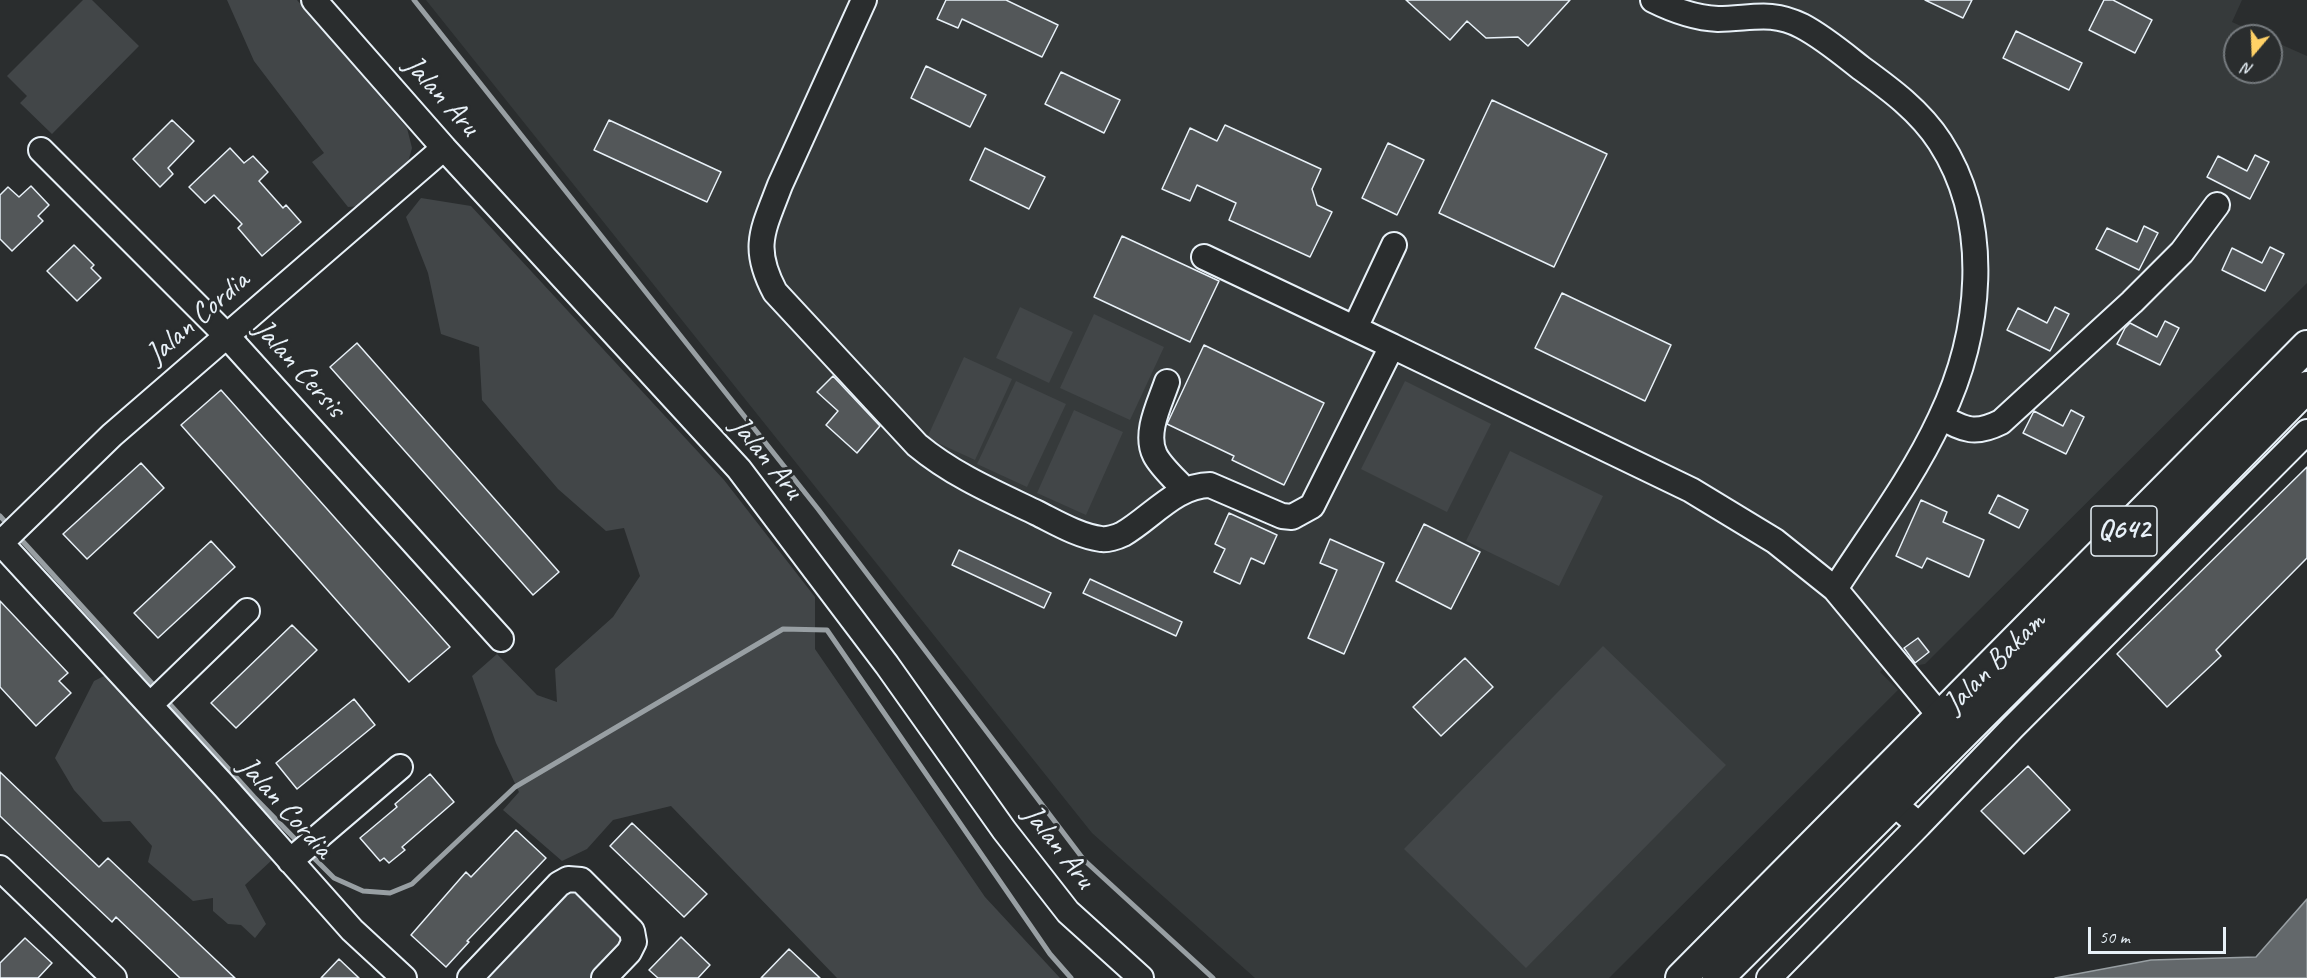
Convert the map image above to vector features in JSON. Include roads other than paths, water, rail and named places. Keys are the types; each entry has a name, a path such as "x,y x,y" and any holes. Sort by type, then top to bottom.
{"main road":[{"name":"Jalan Bakam","path":"1681,978 2307,346"},
{"name":"Jalan Bakam","path":"1718,978 2307,387"},
{"path":"1920,776 1924,760 1941,731 1941,717"}],"street":[{"name":"Jalan Aru","path":"314,0 444,148 739,470 887,665 1004,830 1068,912 1141,978"},
{"path":"864,0 780,185 760,246 764,272 775,292 917,445 940,464 1057,523 1103,540 1121,535 1185,490 1210,485 1282,516 1292,517 1312,506 1392,346"},
{"path":"1653,0 1697,16 1718,19 1762,15 1779,17 1801,25 1906,101 1940,141 1962,184 1974,231 1976,287 1960,369 1941,417 1913,469 1835,589"},
{"name":"Jalan Cordia","path":"404,978 352,930 300,853 153,702 2,541 112,435 444,148"},
{"name":"Jalan Cersis","path":"41,150 226,335 501,639"},
{"path":"1941,417 1965,430 1992,426 2001,422 2132,302 2182,252 2217,204"},
{"path":"1356,328 1394,245"},
{"path":"1204,257 1691,490 1775,541 1835,589 1941,717"},
{"path":"1167,382 1153,422 1151,441 1155,455 1185,490"},
{"path":"1769,978 2012,728 2307,432"},
{"path":"153,702 247,611"},
{"path":"1990,707 2012,728"},
{"path":"300,853 400,767"},
{"path":"1893,803 1919,825"},
{"path":"0,868 100,973"},
{"path":"470,978 559,884 568,879 581,880 632,931 634,942 629,952 604,978"}],"waterway":[{"path":"414,0 818,509 1084,860 1213,978"},
{"path":"0,516 9,526"},
{"path":"17,535 158,690"},
{"path":"309,853 334,878 363,891 390,893 412,884 515,787 783,629 827,630 1050,954 1071,978"},
{"path":"166,700 300,844"}]}
